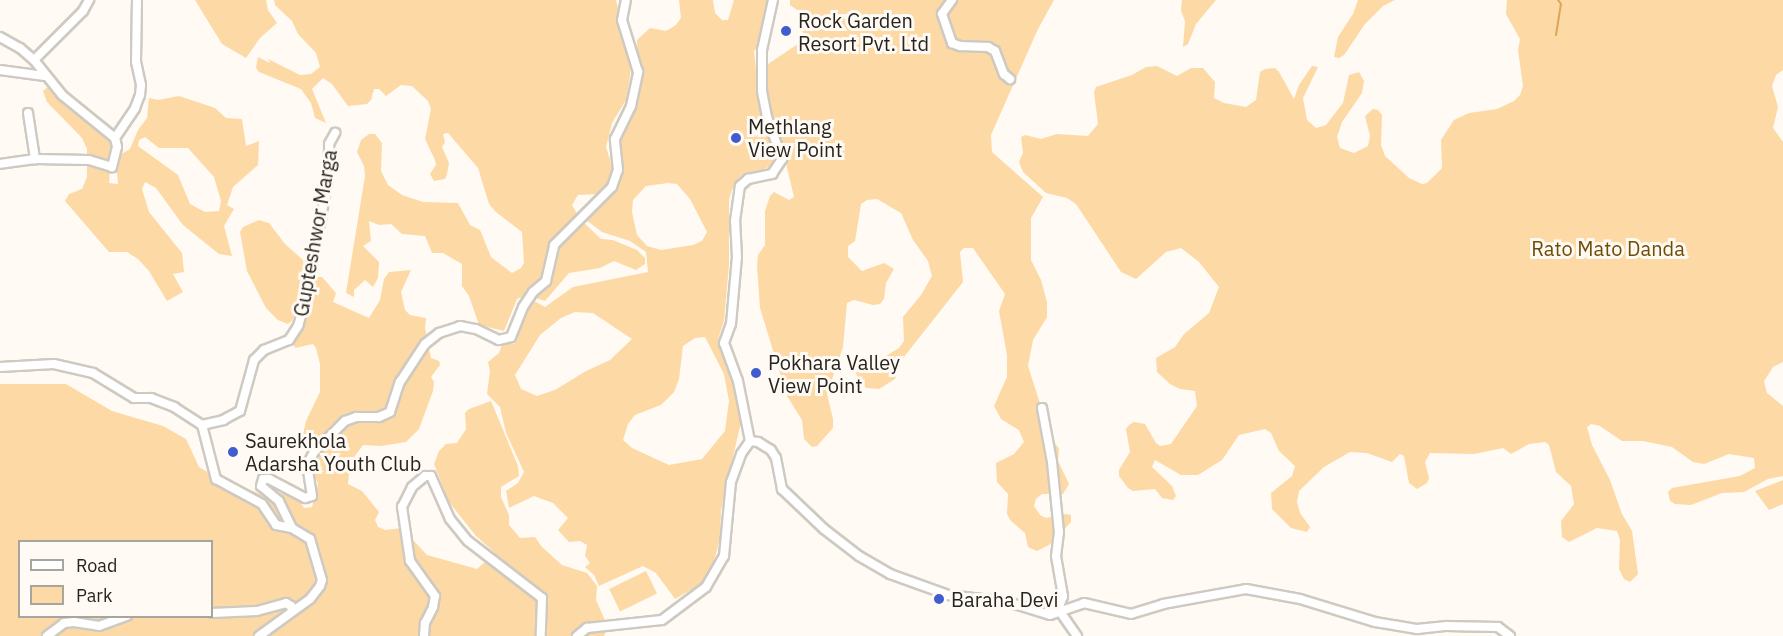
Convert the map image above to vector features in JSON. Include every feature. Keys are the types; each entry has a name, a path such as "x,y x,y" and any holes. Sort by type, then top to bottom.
{"street":[{"path":"34,60 83,12 89,0"},
{"path":"115,138 135,108 140,95 141,85 136,62 137,0"},
{"path":"292,528 279,501 261,486 264,479 269,479 305,498 312,496 307,465 314,452 345,421 356,417 379,417 390,412 400,382 425,344 439,333 460,326 476,329 498,340 511,337 523,307 533,292 546,280 554,246 612,187 618,170 615,139 631,106 638,72 622,20 626,0"},
{"path":"578,636 587,628 662,620 711,582 724,556 731,482 741,454 750,441 738,381 724,343 731,324 737,257 734,247 735,221 740,186 748,179 772,174 782,159 767,117 762,91 762,50 773,0"},
{"path":"952,0 942,15 952,43 960,46 988,47 995,51 1004,74 1010,78"},
{"path":"0,37 21,48 34,60 62,95 115,138 117,147 112,167 89,160 35,159 0,164"},
{"path":"0,70 45,76"},
{"path":"28,113 35,159"},
{"name":"Gupteshwor Marga","path":"202,426 240,411 254,360 264,350 289,340 298,326 306,300 312,256 328,178 329,144 335,133"},
{"path":"0,367 54,364 93,373 134,398 151,398 174,407 202,426 216,479 262,504 276,525 292,528 310,539 321,580 316,593 259,636"},
{"path":"1042,408 1052,462 1059,532 1056,556 1063,596 1060,604 1044,614"},
{"path":"750,441 758,442 771,450 776,458 782,489 802,510 866,560 905,581 948,595 1008,602 1030,607 1044,614 1061,613 1084,603 1131,614 1163,604 1246,590 1300,599 1375,622 1429,629 1447,626 1498,627 1509,636"},
{"path":"424,636 425,623 433,607 435,596 410,561 402,507 412,487 426,476 431,476 450,519 468,541 542,598 541,636"},
{"path":"213,613 257,611 286,603 291,606 292,612"},
{"path":"1061,613 1077,636"},
{"path":"47,636 64,623 74,622 99,626 121,618"}],"green space":[{"path":"195,0 266,0 268,10 277,23 260,38 246,58 222,44"},
{"path":"274,0 616,0 631,61 626,100 612,123 606,147 612,166 610,185 606,191 599,194 578,195 572,205 580,219 601,239 613,240 637,250 645,258 645,264 636,270 614,261 600,268 569,273 545,301 527,295 517,299 504,331 479,325 469,296 462,286 462,264 443,253 432,253 425,236 402,234 391,224 379,225 369,221 371,241 363,246 379,262 378,278 373,287 365,280 354,290 354,297 346,293 365,176 364,166 357,152 361,140 369,134 375,134 382,143 381,171 388,185 402,195 423,202 458,203 470,225 480,230 491,257 512,273 521,268 524,263 522,232 489,204 478,168 448,133 443,134 445,142 442,147 449,163 447,174 445,179 434,181 430,174 436,165 435,160 425,139 431,109 428,101 412,86 401,85 386,96 379,89 374,89 371,100 367,104 348,106 332,84 323,78 312,89 326,123 315,118 311,103 301,89 259,72 256,68 258,57 270,63 268,59 300,75 311,74 320,67 316,53 298,34 292,21 275,5"},
{"path":"679,0 713,0 715,13 722,20 728,20 734,0 770,0 760,46 754,51 762,122 775,154 773,165 762,170 744,173 735,182 729,199 729,265 724,321 718,339 735,383 741,422 721,510 720,539 712,568 701,584 675,599 656,573 643,566 599,586 594,575 585,567 590,563 585,556 587,545 580,541 569,542 558,530 568,518 553,503 534,496 509,508 506,491 518,483 524,472 506,433 500,407 487,394 490,371 488,362 499,353 502,345 507,341 514,344 517,341 519,326 529,304 534,301 545,307 573,287 648,272 646,252 630,241 602,232 586,220 591,210 608,199 615,189 617,149 620,137 631,118 638,90 637,40 650,28 666,31 676,25 681,18","holes":["677,184 690,199 707,232 702,241 693,245 661,250 647,246 637,235 632,212 633,200 646,186","575,312 593,313 632,339 610,360 586,371 555,390 537,396 521,389 515,375 540,335 561,318","705,337 724,374 729,401 725,431 702,459 669,465 632,448 623,440 628,424 635,415 661,405 674,392 679,379 683,346 695,338"]},
{"path":"790,0 1054,0 1038,29 991,135 992,152 1043,197 1031,218 1031,260 1041,280 1047,302 1047,317 1033,340 1028,366 1044,416 1046,430 1059,449 1058,461 1069,484 1063,494 1042,494 1036,499 1034,506 1040,515 1046,518 1071,515 1071,522 1049,545 1037,551 1028,547 1025,533 1010,520 1007,514 1008,494 997,482 996,463 1014,454 1024,442 1019,430 1001,419 994,406 1007,377 1007,355 999,311 1005,294 973,248 964,248 960,252 963,282 900,362 895,379 879,389 866,388 858,379 856,373 865,362 886,356 899,348 904,341 903,317 921,295 932,276 928,261 913,240 901,213 877,199 867,200 861,204 855,241 848,246 848,257 862,271 884,263 894,269 886,283 884,299 880,304 873,305 854,300 847,303 843,347 827,394 833,428 817,446 812,447 804,439 802,420 787,396 760,308 757,267 758,255 765,245 765,211 770,196 774,192 789,200 794,197 784,155 769,115 764,70 768,64 807,38 800,28 797,10 790,5"},
{"path":"1182,0 1216,0 1196,24 1188,44 1183,47 1185,21 1181,11"},
{"path":"1358,0 1395,0 1383,6 1365,24 1344,55 1339,58 1334,57 1338,37 1353,14"},
{"name":"Rato Mato Danda","path":"1507,0 1783,0 1783,70 1776,75 1772,86 1778,107 1773,128 1783,142 1783,362 1773,367 1764,381 1767,393 1783,406 1783,476 1768,479 1744,492 1722,493 1691,505 1675,504 1670,501 1668,492 1672,488 1740,476 1755,468 1754,458 1729,454 1704,464 1693,462 1672,447 1643,441 1622,441 1600,426 1591,424 1587,427 1592,445 1610,480 1622,514 1632,531 1638,574 1630,582 1624,579 1619,569 1620,540 1617,531 1597,528 1569,542 1562,537 1561,521 1574,504 1571,486 1556,472 1549,445 1545,442 1529,444 1511,454 1503,448 1474,454 1430,453 1425,462 1429,478 1427,483 1417,489 1409,483 1404,456 1400,454 1392,462 1367,453 1350,452 1324,467 1299,491 1297,502 1300,513 1310,527 1307,532 1291,528 1272,509 1271,493 1292,476 1295,466 1279,451 1271,433 1265,429 1239,435 1222,460 1198,475 1181,475 1155,460 1152,467 1172,486 1176,496 1173,500 1162,498 1155,489 1133,491 1128,488 1119,476 1119,470 1130,452 1126,429 1129,425 1134,422 1145,424 1156,443 1160,446 1171,444 1197,406 1195,391 1180,389 1170,384 1157,372 1156,358 1175,347 1184,334 1209,313 1219,287 1199,262 1181,248 1166,252 1136,279 1121,272 1076,204 1067,198 1046,193 1023,172 1019,162 1023,153 1021,137 1025,135 1041,139 1057,134 1088,136 1098,124 1094,92 1096,87 1132,75 1146,67 1157,66 1177,76 1191,68 1203,68 1215,82 1214,98 1224,103 1246,107 1256,100 1260,72 1275,68 1294,99 1299,85 1312,66 1318,67 1303,98 1307,120 1316,128 1326,125 1343,103 1349,75 1359,72 1364,81 1362,93 1342,122 1337,137 1340,148 1354,153 1368,146 1370,136 1365,116 1373,109 1378,110 1382,115 1381,145 1385,156 1409,178 1422,184 1427,183 1442,168 1441,140 1454,120 1469,113 1497,109 1514,101 1520,95 1523,86 1518,50 1520,39 1506,14"},
{"path":"48,87 112,143 109,183 118,184 116,160 118,156 130,149 138,130 147,118 149,98 158,100 179,96 215,108 226,118 242,119 246,146 259,141 258,165 233,187 227,205 234,209 224,226 232,256 219,254 183,225 156,188 145,182 142,189 149,212 182,253 184,272 173,274 183,292 167,301 149,271 138,259 127,252 109,252 65,201 69,194 82,189 87,177 87,149 82,138 47,102 43,91","holes":["145,137 159,148 188,148 214,177 221,201 219,211 205,212 190,204 178,175 138,146 139,140"]},
{"path":"259,220 269,223 285,244 303,260 306,283 292,321 288,324 278,320 266,308 247,271 240,232 243,227"},
{"path":"411,270 401,292 405,310 410,315 426,318 425,328 431,358 439,361 440,365 431,377 434,382 433,391 419,429 406,442 381,446 363,445 350,463 348,484 362,491 379,512 375,520 378,527 385,530 402,528 427,555 477,569 495,553 476,536 449,502 434,464 439,451 446,444 457,443 466,429 465,413 469,409 491,401 518,466 519,476 501,487 501,497 509,515 509,525 520,538 535,537 542,547 562,565 587,573 597,586 596,600 608,627 604,636 0,636 0,384 66,384 112,411 163,426 186,439 199,467 214,476 266,496 276,493 295,495 304,508 312,507 318,484 309,463 312,458 301,443 306,421 320,392 320,364 313,344 295,348 293,341 300,331 316,277 322,277 336,293 333,302 369,318 380,300 384,279 389,272"},
{"path":"1783,480 1783,504 1769,510 1755,491"},
{"path":"646,571 657,593 620,611 609,589"}],"waterway":[{"path":"1556,35 1561,4 1558,0"}],"place":[{"name":"Rock Garden Resort Pvt. Ltd","path":"786,31"},
{"name":"Methlang View Point","path":"736,138"},
{"name":"Pokhara Valley View Point","path":"756,373"},
{"name":"Saurekhola Adarsha Youth Club","path":"233,452"},
{"name":"Baraha Devi","path":"939,599"}]}
